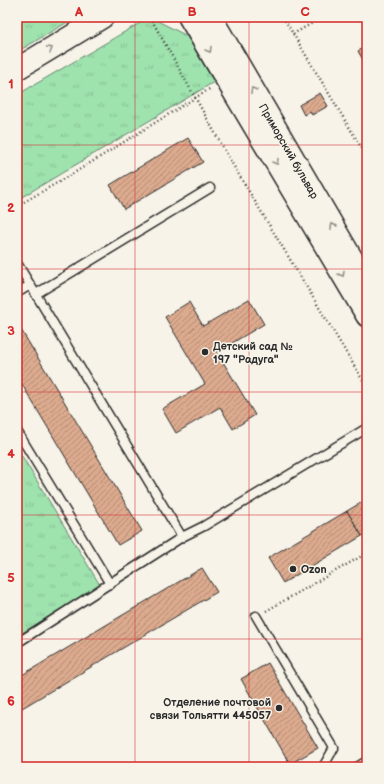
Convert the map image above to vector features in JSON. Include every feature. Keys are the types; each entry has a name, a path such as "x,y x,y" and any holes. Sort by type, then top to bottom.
{"main road":[{"path":"17,69 103,17"},
{"path":"189,17 367,316"},
{"name":"Приморский бульвар","path":"211,17 367,284"}],"lane":[{"path":"36,294 210,188"},
{"path":"17,263 182,537"},
{"path":"17,293 30,285"},
{"path":"17,642 182,537 228,512 367,428"},
{"path":"17,431 110,584"},
{"path":"256,616 334,748 323,767"},
{"path":"356,767 367,761"}],"path":[{"path":"150,17 233,164 367,387"},
{"path":"283,17 367,157"},
{"path":"293,34 323,17"},
{"path":"17,206 74,173 213,87"},
{"path":"256,616 288,600 367,553"}],"green space":[{"path":"17,17 76,17 17,52"},
{"path":"150,17 187,36 214,82 17,200 17,95"},
{"path":"17,448 100,585 17,636"}],"building":[{"path":"367,46 367,67 358,51"},
{"path":"320,93 328,106 312,115 310,111 304,115 299,105"},
{"path":"188,138 203,162 124,209 110,185"},
{"path":"249,299 264,324 217,352 255,415 233,429 220,407 176,433 162,409 205,384 165,317 189,302 203,326"},
{"path":"17,323 142,531 118,545 17,376"},
{"path":"367,499 367,533 362,536 347,511"},
{"path":"347,511 362,536 283,583 268,558"},
{"path":"202,568 217,592 17,711 17,678"},
{"path":"268,663 318,748 290,764 241,679"}],"place":[{"name":"Детский сад № 197 \"Радуга\"","path":"205,352"},
{"name":"Ozon","path":"293,569"},
{"name":"Отделение почтовой связи Тольятти 445057","path":"279,708"}]}
